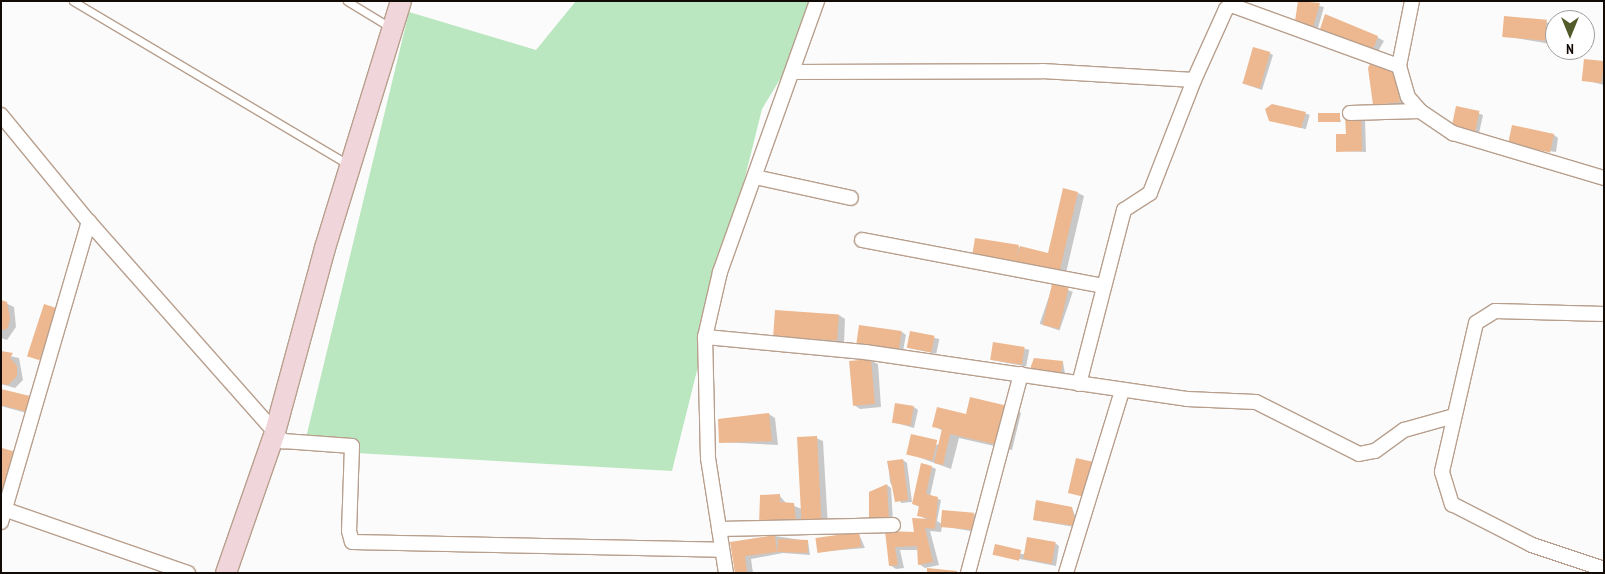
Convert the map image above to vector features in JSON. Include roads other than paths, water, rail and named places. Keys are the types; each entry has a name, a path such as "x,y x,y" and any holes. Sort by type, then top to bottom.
{"street":[{"path":"226,573 275,432 350,166 401,1"},
{"path":"726,573 708,458 705,337 720,272 817,1"},
{"path":"1412,1 1399,66 1408,97 1420,110 1453,134 1604,178"},
{"path":"1079,384 1124,210 1150,193 1194,80 1233,3 1399,66"},
{"path":"793,72 1042,71 1194,80"},
{"path":"1350,113 1420,110"},
{"path":"1,115 89,222 283,440 352,446 349,531 352,542 360,545 722,550"},
{"path":"755,177 850,198"},
{"path":"89,222 2,513 188,573"},
{"path":"862,240 1104,286"},
{"path":"1604,314 1502,310 1484,316 1470,340 1442,472 1452,504 1532,545 1604,569"},
{"path":"705,337 865,352 1021,374 1122,391 1262,404 1359,454 1375,451 1404,430 1454,416"},
{"path":"968,573 1021,374"},
{"path":"1066,573 1122,391"},
{"path":"719,529 893,525"}],"lane":[{"path":"73,1 350,166"},
{"path":"347,1 393,29"}]}
